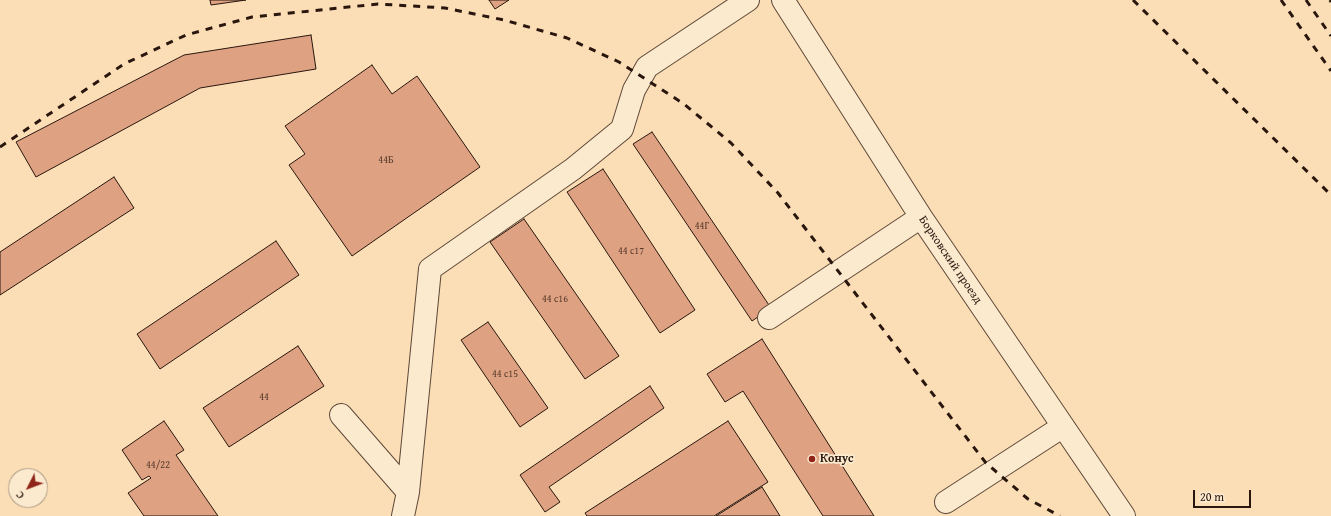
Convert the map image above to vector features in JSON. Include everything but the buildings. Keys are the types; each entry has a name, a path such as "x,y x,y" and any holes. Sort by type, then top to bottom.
{"street":[{"path":"403,516 408,492 430,269 573,170 622,129 634,90 647,67 748,0"},
{"name":"Борковский проезд","path":"783,0 921,217 1124,516"},
{"path":"769,318 921,217"},
{"path":"341,415 408,492"},
{"path":"946,502 1062,426"}],"railway":[{"path":"1133,0 1331,195"},
{"path":"1281,0 1331,71"},
{"path":"1306,0 1331,36"},
{"path":"0,147 124,64 186,35 252,17 378,4 445,8 504,20 567,38 619,62 684,104 731,143 778,193 986,463 1028,499 1060,516"}],"place":[{"name":"Конус","path":"812,459"}]}
